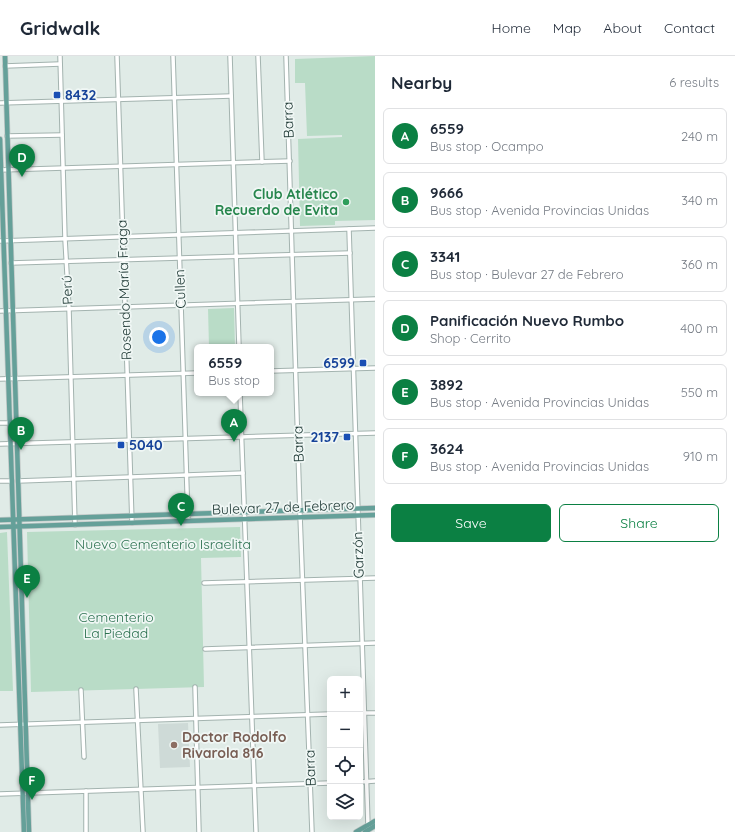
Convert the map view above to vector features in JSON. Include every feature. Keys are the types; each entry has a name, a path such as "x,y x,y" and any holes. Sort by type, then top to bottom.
{"main road":[{"path":"5,56 18,481 16,527 24,832"},
{"path":"0,139 2,274 6,311 12,481 16,519"},
{"name":"Bulevar 27 de Febrero","path":"0,520 375,508"},
{"name":"Bulevar 27 de Febrero","path":"0,527 375,515"},
{"path":"16,527 27,724 29,832"},
{"path":"367,830 375,821"},
{"path":"356,832 367,830 375,826"}],"street":[{"name":"Perú","path":"60,56 64,238 69,309 75,525"},
{"name":"Rosendo María Fraga","path":"117,56 132,523"},
{"name":"Cullen","path":"173,56 188,521"},
{"path":"230,56 239,344"},
{"path":"258,56 262,162"},
{"name":"Barra","path":"286,56 300,518 304,580 312,832"},
{"path":"5,66 60,64"},
{"path":"0,103 231,96"},
{"path":"7,136 62,135"},
{"path":"1,170 290,161"},
{"path":"2,241 375,228"},
{"name":"Garzón","path":"349,229 362,712"},
{"path":"11,263 350,253"},
{"path":"0,311 375,299"},
{"path":"274,371 375,368"},
{"path":"0,379 194,373"},
{"path":"240,396 256,832"},
{"path":"0,423 10,423"},
{"path":"0,444 375,433"},
{"path":"18,481 243,473"},
{"path":"0,481 12,481"},
{"path":"204,583 375,578"},
{"path":"205,649 375,643"},
{"path":"195,687 199,832"},
{"path":"136,689 143,832"},
{"path":"81,690 84,757"},
{"path":"363,713 375,712"},
{"path":"0,725 327,714"},
{"name":"Garzón","path":"363,730 367,830"},
{"path":"366,782 375,781"},
{"path":"0,794 327,783"},
{"path":"86,791 86,832"}],"shaded area":[{"name":"Doctor Rodolfo Rivarola 816","path":"188,723 190,767 160,768 158,724"}],"green space":[{"path":"375,56 375,220 335,221 335,225 300,226 298,139 342,137 342,135 307,136 305,83 295,83 295,59"},
{"path":"234,308 235,344 209,344 208,309"},
{"name":"Cementerio La Piedad","path":"240,527 241,557 201,558 204,687 31,692 27,532"},
{"path":"7,532 13,691 0,691 0,533"}],"place":[{"name":"8432","path":"57,95"},
{"name":"Panificación Nuevo Rumbo","path":"22,177"},
{"name":"Club Atlético Recuerdo de Evita","path":"346,202"},
{"name":"6599","path":"363,363"},
{"name":"2137","path":"347,437"},
{"name":"6559","path":"234,442"},
{"name":"5040","path":"121,445"},
{"name":"9666","path":"21,450"},
{"name":"3341","path":"181,526"},
{"name":"3892","path":"27,598"},
{"name":"Doctor Rodolfo Rivarola 816","path":"174,745"},
{"name":"3624","path":"32,800"}],"park label":[{"name":"Nuevo Cementerio Israelita","path":"163,544"}]}
